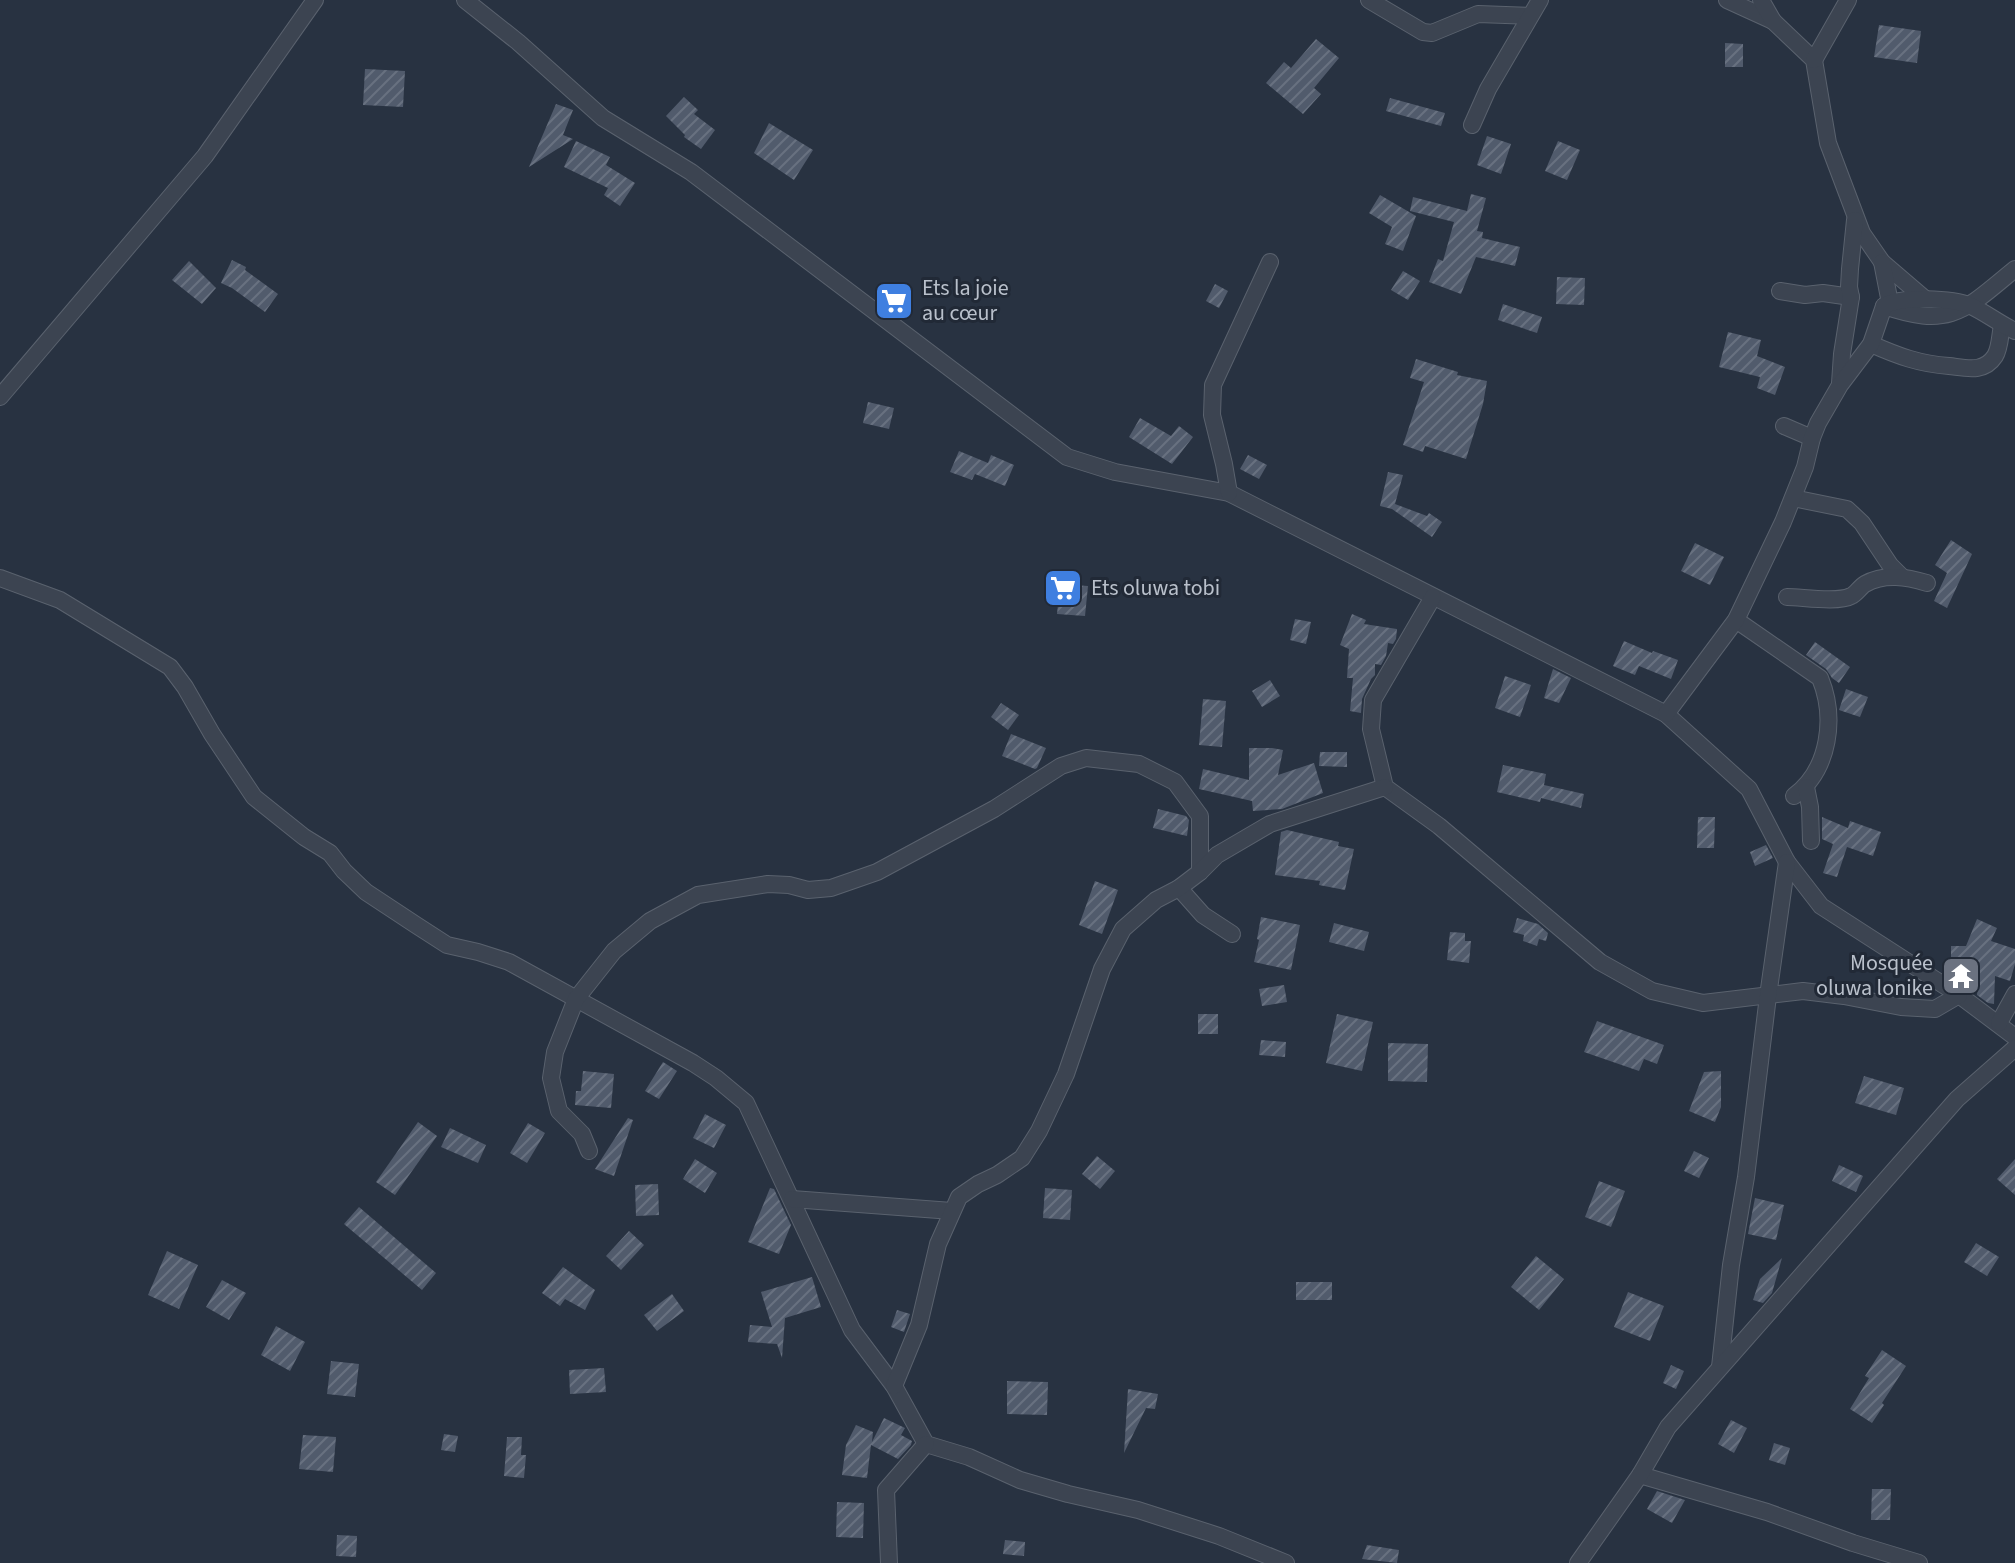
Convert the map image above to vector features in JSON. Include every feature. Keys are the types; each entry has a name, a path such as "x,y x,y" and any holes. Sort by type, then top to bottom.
{"street":[{"path":"0,397 205,156 315,0"},
{"path":"465,0 518,42 603,118 691,172 1067,457 1115,472 1229,493 1666,714 1749,789 1787,862 1821,906 1959,995 2015,1037"},
{"path":"1369,0 1423,32 1432,33 1478,14 1530,16"},
{"path":"1472,125 1488,89 1540,0"},
{"path":"1727,0 1773,21"},
{"path":"1761,0 1773,21 1814,60 1828,143 1862,233 1882,262 1924,298"},
{"path":"1814,60 1848,0"},
{"path":"1840,385 1851,297 1849,287 1855,217"},
{"path":"1229,493 1212,415 1213,385 1270,262"},
{"path":"1666,714 1736,620 1793,498 1818,423 1840,385 1871,344 1887,304 1882,262"},
{"path":"1887,304 1911,316 1950,315 1969,305 2015,269"},
{"path":"1780,291 1851,297"},
{"path":"1871,344 1935,366 1971,370 1988,364 1997,353 2008,328 1969,305 1924,298 1887,304"},
{"path":"1784,426 1812,438"},
{"path":"1793,498 1847,509 1862,523 1901,576"},
{"path":"1787,597 1838,599 1851,596 1873,581 1901,576 1927,583"},
{"path":"0,578 60,600 170,667 254,797 304,837 330,853 366,892 447,945 509,962 693,1063 746,1103 852,1330 894,1386 926,1444 969,1457 1020,1480 1138,1510 1219,1536 1286,1563"},
{"path":"1433,597 1373,700 1371,729 1385,787 1439,826 1600,962 1652,991 1703,1003 1803,991 1901,1007 1935,1009 1959,995"},
{"path":"1736,620 1820,678 1826,693 1830,711 1823,756 1800,792 1810,807 1811,841"},
{"path":"589,1151 582,1134 559,1111 551,1078 555,1052 576,999 614,951 650,921 698,895 768,884 808,890 831,888 877,872 994,809 1061,766 1086,758 1139,764 1175,782 1200,816 1200,872"},
{"path":"894,1386 919,1325 938,1244 959,1197 1022,1158 1039,1131 1066,1074 1102,969 1123,929 1156,900 1200,872 1217,855 1270,824 1385,787"},
{"path":"1720,1368 1731,1265 1746,1177 1787,862"},
{"path":"1179,888 1203,915 1232,934"},
{"path":"1999,1023 2015,994"},
{"path":"1578,1563 1640,1475 1668,1427 1957,1099 2011,1058"},
{"path":"792,1199 952,1211"},
{"path":"889,1563 886,1490 926,1444"},
{"path":"1640,1475 1767,1512 1919,1563"}],"building":[{"path":"1879,25 1921,31 1917,63 1874,57"},
{"path":"1316,39 1339,58 1314,88 1321,94 1303,114 1266,83 1284,62 1291,68"},
{"path":"1725,43 1743,44 1743,67 1725,67"},
{"path":"365,69 405,71 403,107 363,105"},
{"path":"684,97 698,110 694,114 715,130 701,149 684,137 666,116"},
{"path":"1390,98 1445,113 1441,126 1386,111"},
{"path":"556,104 573,110 563,135 573,139 529,167"},
{"path":"769,123 813,150 794,180 754,153"},
{"path":"1487,136 1511,144 1501,174 1477,165"},
{"path":"576,141 610,157 606,165 635,183 620,206 604,195 608,188 564,167"},
{"path":"1558,141 1580,150 1567,180 1545,171"},
{"path":"1471,194 1486,198 1477,231 1483,232 1482,238 1520,247 1515,266 1476,257 1461,294 1429,282 1438,259 1443,261 1454,222 1410,211 1413,197 1467,211"},
{"path":"1380,195 1416,216 1403,251 1385,244 1392,227 1369,213"},
{"path":"232,260 246,267 245,270 278,294 265,312 221,283"},
{"path":"189,261 216,288 202,304 172,280"},
{"path":"1403,271 1420,281 1408,300 1391,290"},
{"path":"1557,277 1585,278 1584,305 1556,304"},
{"path":"1215,284 1228,291 1219,308 1206,301"},
{"path":"1503,304 1542,317 1537,333 1498,320"},
{"path":"1728,332 1761,340 1757,356 1785,367 1775,395 1757,388 1760,377 1719,367"},
{"path":"1416,359 1458,372 1457,375 1487,381 1466,459 1425,446 1423,452 1403,445 1424,382 1410,378"},
{"path":"868,402 894,408 889,429 863,423"},
{"path":"1140,418 1171,436 1179,426 1193,437 1172,464 1129,437"},
{"path":"959,451 988,463 991,455 1014,465 1005,486 975,474 972,480 950,472"},
{"path":"1248,455 1267,465 1259,479 1240,469"},
{"path":"1388,472 1403,475 1395,504 1427,516 1429,513 1442,522 1432,537 1392,509 1380,506"},
{"path":"1951,540 1972,554 1947,608 1934,601 1947,573 1935,565"},
{"path":"1695,543 1724,557 1710,585 1681,571"},
{"path":"1060,584 1088,586 1085,616 1057,614"},
{"path":"1352,614 1366,620 1364,624 1397,629 1396,639 1393,644 1388,643 1381,665 1375,664 1375,675 1362,699 1361,713 1350,711 1353,678 1347,678 1349,649 1340,645"},
{"path":"1295,619 1311,622 1306,644 1290,640"},
{"path":"1624,641 1678,660 1671,679 1639,666 1635,675 1613,666"},
{"path":"1815,642 1850,667 1839,683 1806,655"},
{"path":"1553,669 1571,678 1559,703 1544,698"},
{"path":"1505,676 1531,685 1520,717 1495,708"},
{"path":"1270,680 1280,696 1262,707 1252,691"},
{"path":"1846,689 1868,697 1860,717 1839,710"},
{"path":"1203,699 1226,701 1222,747 1199,745"},
{"path":"1001,703 1019,715 1008,730 991,717"},
{"path":"1011,734 1046,748 1037,768 1002,756"},
{"path":"1249,748 1283,750 1278,775 1314,763 1323,793 1282,809 1253,811 1252,801 1199,789 1203,769 1249,780"},
{"path":"1320,752 1347,752 1347,767 1319,766"},
{"path":"1503,765 1546,774 1544,785 1584,794 1581,808 1497,792"},
{"path":"1158,809 1186,816 1189,820 1187,836 1153,828"},
{"path":"1698,817 1715,817 1714,848 1697,848"},
{"path":"1822,817 1848,828 1850,821 1881,832 1873,856 1847,847 1837,877 1823,873 1833,844 1822,839"},
{"path":"1287,830 1339,842 1338,846 1354,849 1345,890 1319,885 1320,881 1275,875 1281,832"},
{"path":"1766,845 1773,858 1755,866 1750,852"},
{"path":"1095,881 1118,890 1102,934 1079,925"},
{"path":"1261,917 1300,925 1291,970 1254,962"},
{"path":"1517,918 1538,924 1548,933 1546,941 1539,939 1537,946 1523,941 1524,935 1513,932"},
{"path":"1977,919 1997,928 1991,941 2015,949 2010,981 1995,976 1994,1004 1977,995 1978,981 1960,983 1947,974 1947,966 1951,966 1951,946 1966,946"},
{"path":"1334,923 1369,932 1364,951 1329,942"},
{"path":"1450,932 1465,933 1465,941 1471,941 1469,963 1447,960"},
{"path":"1284,985 1287,1002 1262,1006 1259,989"},
{"path":"1198,1014 1218,1014 1218,1034 1198,1034"},
{"path":"1337,1014 1373,1022 1362,1071 1326,1063"},
{"path":"1597,1021 1664,1045 1657,1064 1644,1059 1639,1071 1584,1052"},
{"path":"1261,1040 1286,1042 1285,1057 1259,1055"},
{"path":"1388,1043 1428,1044 1427,1082 1388,1081"},
{"path":"663,1062 677,1071 659,1099 645,1091"},
{"path":"583,1071 614,1074 611,1108 575,1105 576,1091 581,1091"},
{"path":"1721,1071 1721,1107 1715,1122 1689,1111 1704,1072"},
{"path":"1864,1076 1904,1088 1896,1115 1855,1103"},
{"path":"705,1114 726,1125 714,1148 693,1138"},
{"path":"628,1118 633,1120 614,1176 595,1169"},
{"path":"418,1122 437,1136 395,1195 376,1182"},
{"path":"528,1123 545,1133 527,1163 510,1153"},
{"path":"450,1128 486,1145 478,1163 441,1147"},
{"path":"1694,1151 1709,1158 1699,1178 1684,1171"},
{"path":"1097,1156 1115,1171 1100,1189 1082,1174"},
{"path":"695,1159 717,1173 705,1193 683,1179"},
{"path":"2015,1159 2015,1195 1997,1179"},
{"path":"1839,1165 1863,1176 1856,1192 1832,1181"},
{"path":"1599,1181 1625,1191 1611,1227 1585,1217"},
{"path":"658,1184 659,1215 636,1216 635,1185"},
{"path":"770,1188 774,1189 791,1225 779,1254 748,1242"},
{"path":"1045,1188 1072,1190 1070,1220 1043,1218"},
{"path":"1755,1198 1784,1205 1776,1240 1748,1234"},
{"path":"359,1207 436,1273 422,1290 344,1224"},
{"path":"629,1231 644,1245 621,1270 606,1256"},
{"path":"1976,1243 1999,1257 1987,1276 1964,1262"},
{"path":"167,1251 198,1265 179,1309 148,1295"},
{"path":"1536,1256 1564,1279 1539,1310 1511,1287"},
{"path":"1782,1258 1772,1293 1763,1303 1753,1300 1760,1279"},
{"path":"563,1267 595,1290 585,1310 565,1299 560,1306 542,1293"},
{"path":"812,1277 821,1307 785,1318 782,1358 777,1344 748,1342 750,1325 772,1327 761,1292"},
{"path":"222,1280 246,1293 229,1320 206,1307"},
{"path":"1296,1282 1332,1282 1332,1300 1296,1300"},
{"path":"1628,1292 1664,1306 1650,1341 1614,1327"},
{"path":"672,1294 684,1311 657,1331 644,1315"},
{"path":"897,1310 910,1314 904,1332 891,1327"},
{"path":"276,1326 305,1342 290,1371 261,1355"},
{"path":"1882,1350 1906,1366 1872,1423 1850,1409 1869,1378 1865,1376"},
{"path":"331,1361 359,1364 355,1397 327,1394"},
{"path":"1671,1365 1684,1371 1676,1389 1663,1383"},
{"path":"604,1368 606,1392 570,1394 569,1370"},
{"path":"1007,1381 1048,1382 1047,1415 1007,1414"},
{"path":"1128,1389 1158,1394 1155,1409 1146,1408 1124,1453"},
{"path":"884,1418 905,1428 901,1435 912,1441 911,1445 898,1459 871,1445 867,1478 842,1475 846,1445 856,1425 873,1432 872,1442"},
{"path":"1731,1420 1747,1428 1734,1453 1718,1444"},
{"path":"444,1434 458,1436 455,1452 441,1450"},
{"path":"303,1435 336,1437 333,1472 299,1469"},
{"path":"507,1437 522,1437 521,1455 526,1455 524,1478 504,1476"},
{"path":"1774,1443 1790,1448 1785,1465 1769,1460"},
{"path":"1872,1489 1891,1489 1890,1520 1871,1520"},
{"path":"1657,1491 1685,1500 1672,1523 1647,1509"},
{"path":"837,1502 864,1503 863,1538 836,1537"},
{"path":"337,1535 357,1536 356,1557 336,1556"},
{"path":"1005,1540 1025,1542 1024,1556 1003,1554"},
{"path":"1367,1545 1399,1550 1397,1563 1362,1559"}],"place":[{"name":"Ets la joie au cœur","path":"894,301"},
{"name":"Ets oluwa tobi","path":"1063,588"},
{"name":"Mosquée oluwa lonike","path":"1961,976"}]}
